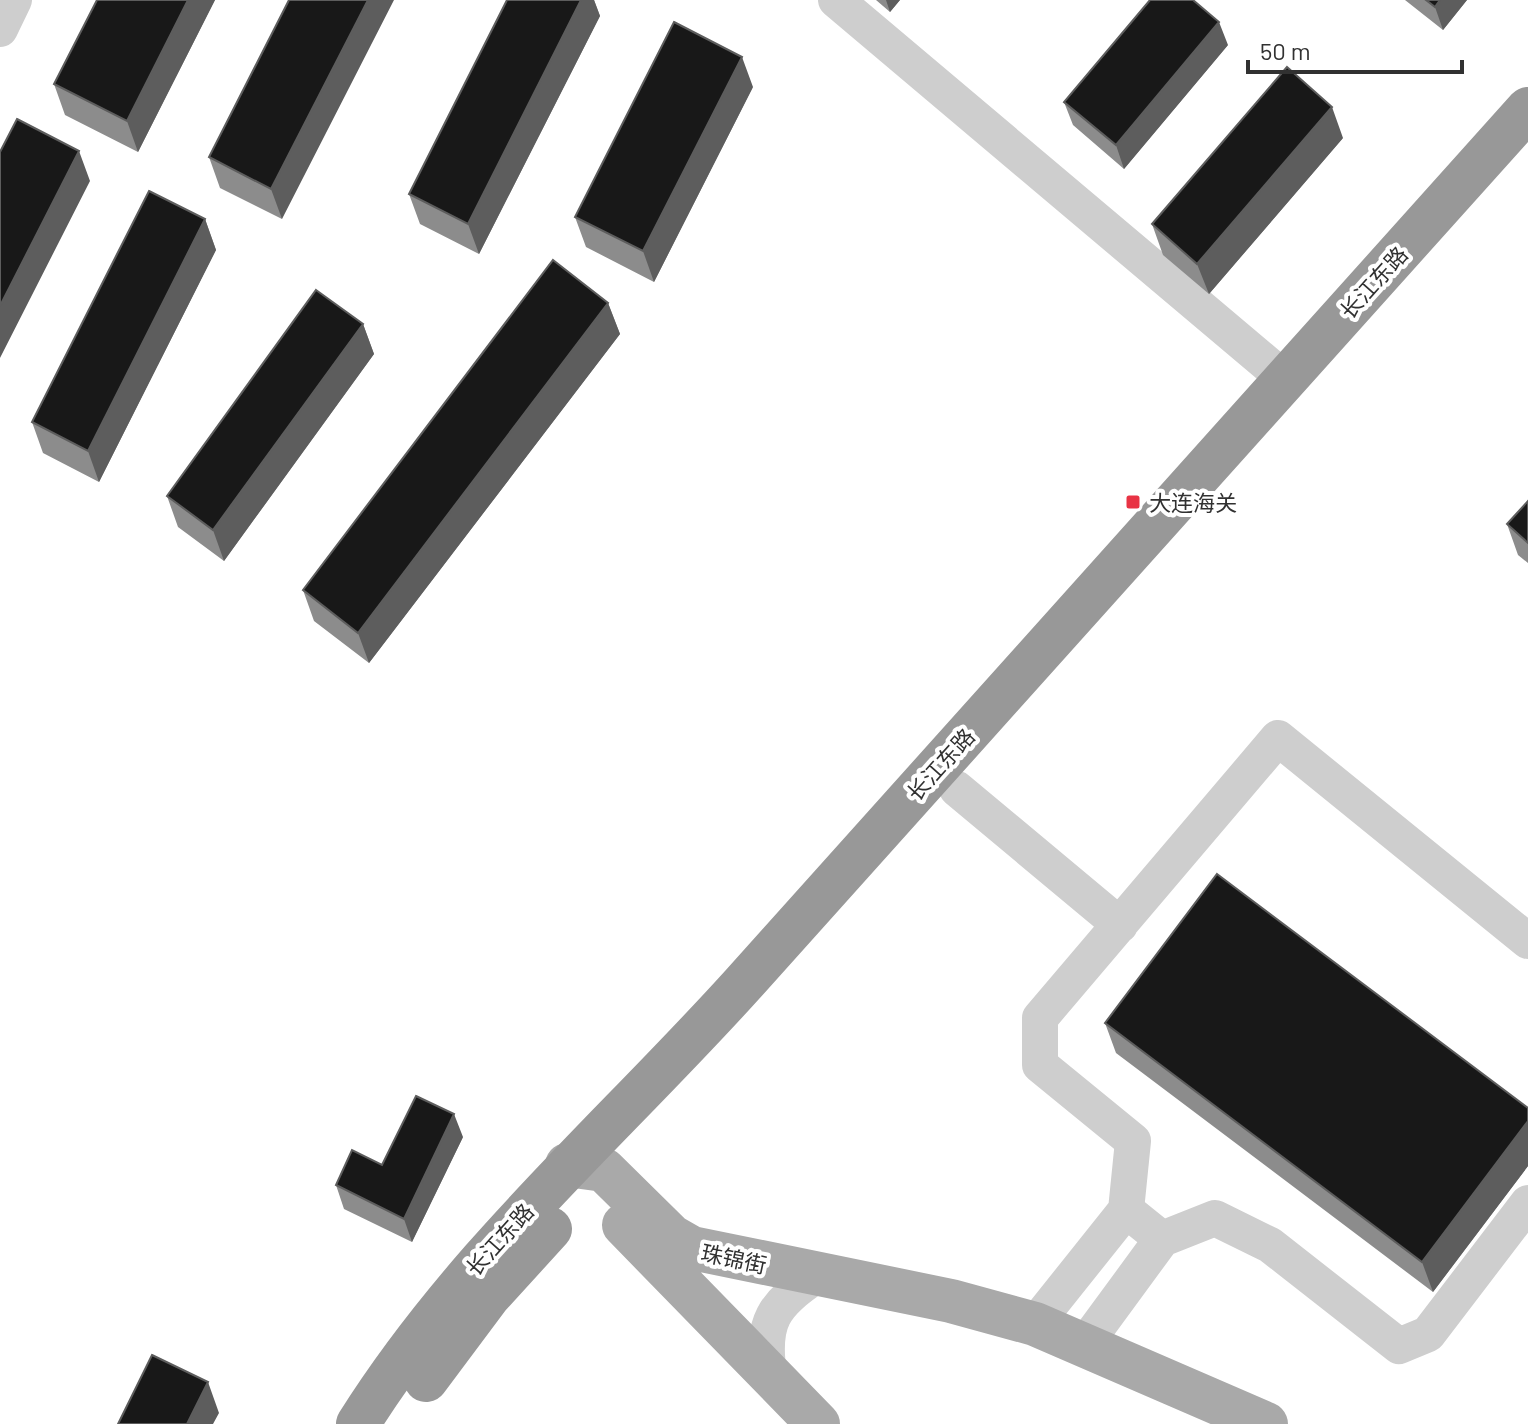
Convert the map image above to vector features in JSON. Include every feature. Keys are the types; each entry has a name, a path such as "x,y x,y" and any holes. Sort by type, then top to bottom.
{"highway":[{"name":"长江东路","path":"394,1424 488,1297 727,1001 1528,109"},
{"name":"长江东路","path":"358,1424 465,1276 586,1174 749,1021 1528,152"}],"main road":[{"name":"珠锦街","path":"586,1174 692,1248 951,1301 1035,1324 1266,1424"},
{"name":"珠锦街","path":"586,1174 769,1375 818,1424"}],"street":[{"path":"0,29 14,0"},
{"path":"836,0 1285,379"},
{"path":"1035,1324 1126,1210 1133,1141 1040,1065 1040,1018 1278,738 1528,941"},
{"path":"957,789 1120,925"},
{"path":"1085,1344 1162,1239 1215,1218 1270,1245 1399,1346 1428,1334 1528,1203"},
{"path":"1126,1210 1162,1239"},
{"path":"769,1375 764,1343 773,1314 791,1293 817,1275"}],"building":[{"path":"97,0 188,0 127,121 54,84"},
{"path":"289,0 368,0 271,189 209,157"},
{"path":"507,0 581,0 468,224 409,194"},
{"path":"1150,0 1193,0 1219,22 1116,145 1064,102"},
{"path":"1426,0 1440,0 1435,7"},
{"path":"674,22 742,57 643,251 575,217"},
{"path":"1287,67 1332,107 1197,264 1152,224"},
{"path":"17,119 79,151 0,306 0,152"},
{"path":"149,191 205,219 88,451 32,422"},
{"path":"553,260 608,303 358,633 303,590"},
{"path":"316,290 363,324 213,530 167,496"},
{"path":"1528,501 1528,543 1507,524"},
{"path":"1217,874 1528,1108 1528,1121 1422,1262 1105,1023"},
{"path":"416,1096 454,1114 404,1219 336,1185 352,1150 382,1165"},
{"path":"152,1355 208,1382 187,1424 118,1424"}],"place":[{"name":"大连海关","path":"1133,502"}]}
